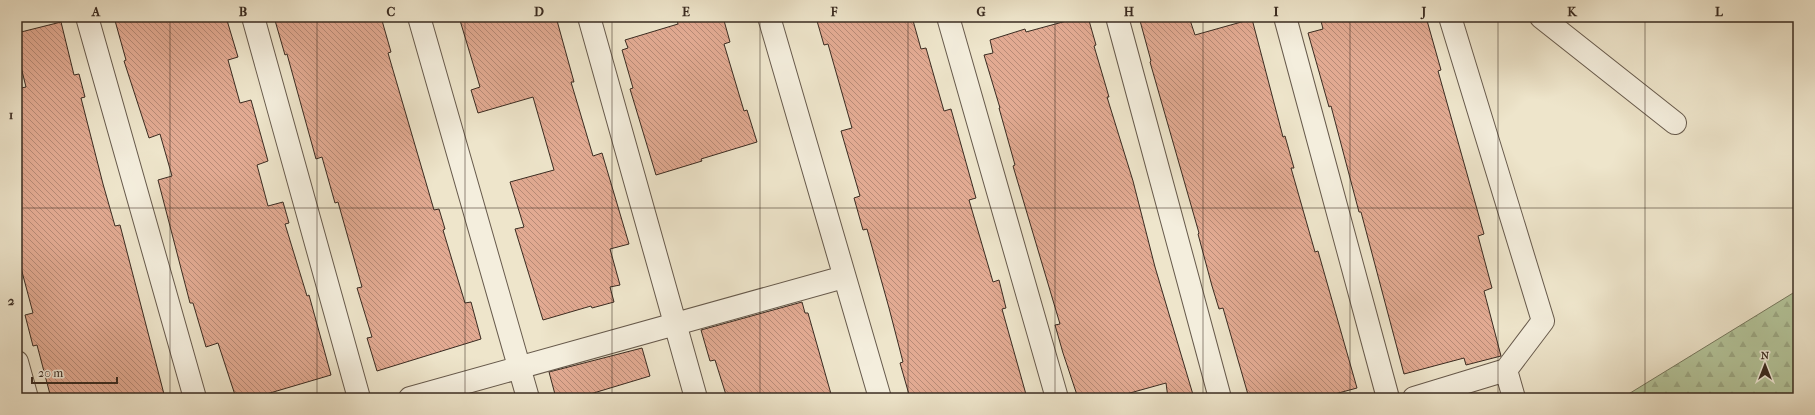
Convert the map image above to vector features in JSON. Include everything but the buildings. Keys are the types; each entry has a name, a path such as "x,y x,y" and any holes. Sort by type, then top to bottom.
{"street":[{"path":"87,17 195,398"},
{"path":"254,17 359,398"},
{"path":"419,17 528,398"},
{"path":"589,17 696,398"},
{"path":"769,17 880,398"},
{"path":"948,17 1057,398"},
{"path":"1117,17 1220,398"},
{"path":"1285,17 1388,398"},
{"path":"1414,398 1506,370 1543,321 1450,17"},
{"path":"1541,17 1675,123"},
{"path":"410,398 844,277"},
{"path":"17,362 27,398"},
{"path":"1506,370 1514,398"}],"green space":[{"path":"1798,290 1798,398 1622,398"}]}
